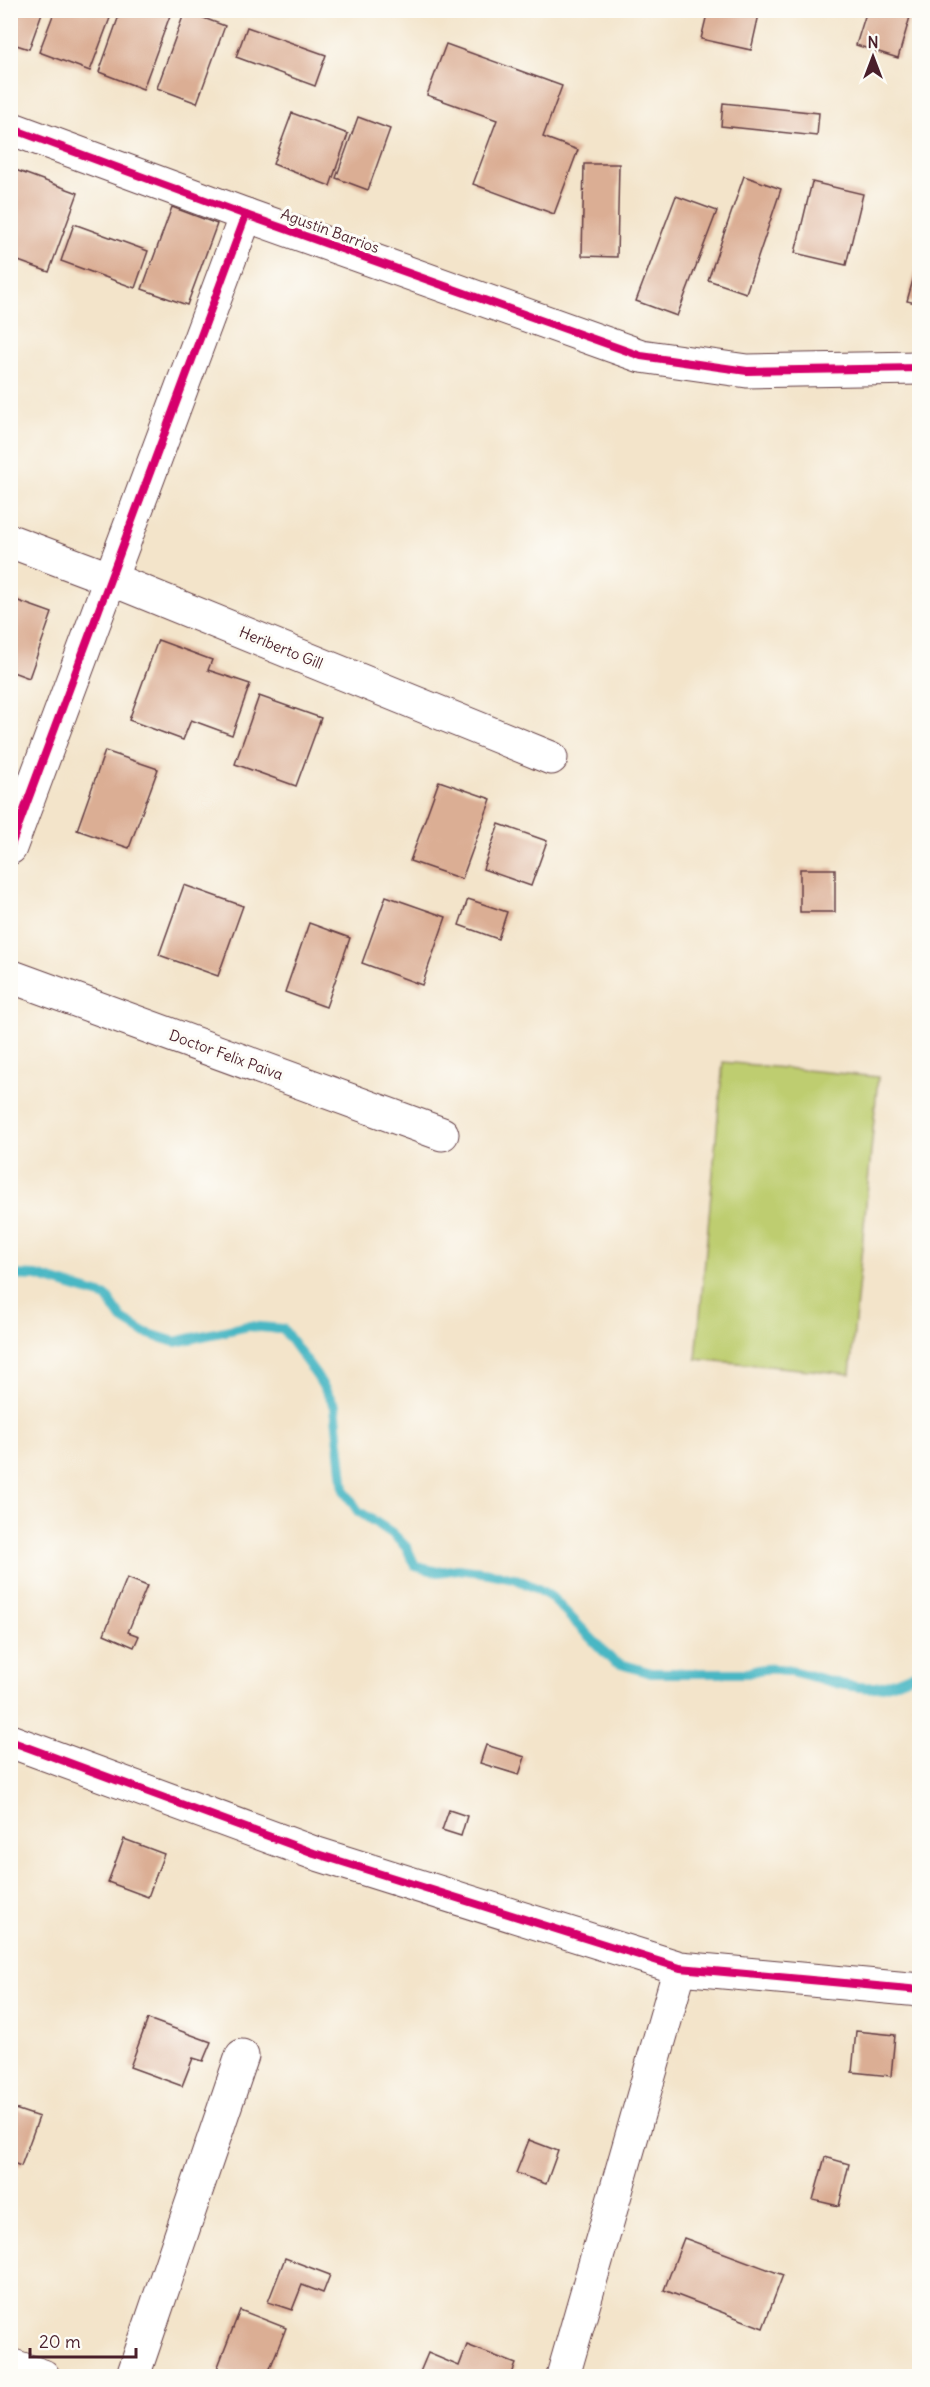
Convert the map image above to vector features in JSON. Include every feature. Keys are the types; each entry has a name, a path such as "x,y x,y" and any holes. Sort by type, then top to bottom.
{"street":[{"name":"Agustin Barrios","path":"10,128 641,356 747,371 920,368"},
{"path":"10,848 246,215"},
{"name":"Heriberto Gill","path":"10,541 111,579 551,758"},
{"name":"Doctor Felix Paiva","path":"10,975 442,1134"},
{"path":"10,1741 314,1853 680,1968 920,1990"},
{"path":"563,2376 680,1968"},
{"path":"133,2376 242,2056"},
{"path":"10,2365 44,2376"}],"green space":[{"path":"723,1062 878,1077 850,1374 696,1359"}],"building":[{"path":"10,10 43,10 29,49 10,43"},
{"path":"55,10 113,10 90,71 39,52"},
{"path":"121,10 172,10 143,89 99,72"},
{"path":"708,10 760,10 751,50 701,39"},
{"path":"867,10 912,10 898,58 856,45"},
{"path":"185,11 225,26 197,103 157,88"},
{"path":"247,27 326,55 315,86 236,57"},
{"path":"446,44 562,86 543,137 578,150 554,214 473,184 497,120 427,95"},
{"path":"723,103 819,113 817,136 721,126"},
{"path":"292,113 348,134 330,186 273,164"},
{"path":"358,117 390,129 368,190 336,178"},
{"path":"584,164 619,164 617,257 582,256"},
{"path":"10,168 78,193 49,272 10,258"},
{"path":"744,176 781,189 746,293 708,280"},
{"path":"812,182 863,194 846,265 795,253"},
{"path":"676,196 717,211 677,316 636,301"},
{"path":"172,207 217,224 187,305 142,289"},
{"path":"74,224 148,251 135,288 61,261"},
{"path":"920,259 920,304 907,301"},
{"path":"10,598 52,613 29,678 10,671"},
{"path":"158,640 212,660 208,670 250,684 232,735 191,720 183,740 129,720"},
{"path":"259,696 321,718 296,786 235,764"},
{"path":"105,751 158,769 129,848 77,830"},
{"path":"439,781 491,799 462,879 410,861"},
{"path":"499,824 547,841 531,886 483,869"},
{"path":"800,869 835,869 835,912 800,912"},
{"path":"184,885 243,906 218,976 159,955"},
{"path":"386,896 446,917 422,985 362,963"},
{"path":"468,899 507,912 498,939 459,925"},
{"path":"309,923 350,938 326,1007 285,992"},
{"path":"127,1578 147,1586 128,1632 139,1636 134,1647 104,1634"},
{"path":"486,1745 525,1757 519,1775 480,1763"},
{"path":"449,1810 467,1816 461,1836 442,1830"},
{"path":"124,1839 164,1854 148,1897 108,1882"},
{"path":"148,2019 211,2042 203,2061 193,2058 182,2086 130,2067"},
{"path":"856,2031 895,2035 891,2076 852,2072"},
{"path":"12,2108 39,2117 21,2166 10,2162"},
{"path":"529,2140 558,2151 546,2184 516,2173"},
{"path":"825,2157 849,2164 839,2206 813,2200"},
{"path":"684,2238 783,2275 763,2328 664,2290"},
{"path":"285,2258 330,2275 323,2293 302,2285 292,2310 268,2302"},
{"path":"240,2310 286,2328 267,2376 237,2376 217,2369"},
{"path":"467,2345 516,2364 511,2376 432,2376 420,2372 428,2353 459,2366"}],"waterway":[{"path":"10,1275 37,1276 107,1297 122,1319 143,1332 175,1342 248,1326 283,1329 317,1376 335,1406 344,1490 358,1511 392,1533 407,1548 415,1566 438,1572 458,1569 489,1573 514,1578 538,1589 551,1597 614,1662 651,1673 748,1673 762,1669 778,1669 860,1687 886,1685 920,1672"}],"cycle path":[{"path":"10,128 641,356 747,371 920,368"},
{"path":"10,848 246,215"},
{"path":"10,1741 314,1853 680,1968 920,1990"}]}
